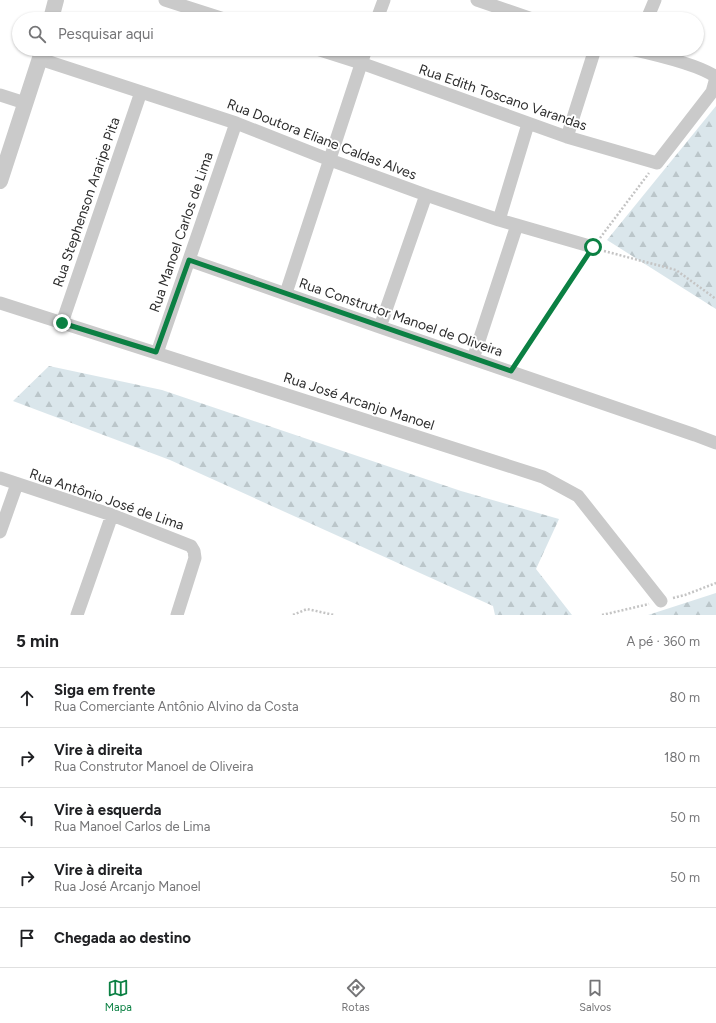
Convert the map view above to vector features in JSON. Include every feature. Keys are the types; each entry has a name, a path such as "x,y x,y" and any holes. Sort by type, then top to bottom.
{"street":[{"path":"53,12 56,0"},
{"path":"165,0 202,12"},
{"path":"380,12 384,0"},
{"path":"477,0 512,12"},
{"path":"650,12 655,0"},
{"path":"0,180 40,56"},
{"name":"Rua Doutora Eliane Caldas Alves","path":"46,56 141,92 236,123 330,160 426,195 499,220 593,247"},
{"name":"Rua Edith Toscano Varandas","path":"339,56 528,124 657,163"},
{"path":"286,294 364,56"},
{"path":"567,137 593,56"},
{"path":"657,163 712,92 716,77 710,73 688,65 658,56"},
{"name":"Rua Stephenson Araripe Pita","path":"62,323 141,92"},
{"path":"0,95 25,103"},
{"name":"Rua Manoel Carlos de Lima","path":"156,352 236,123"},
{"path":"499,220 528,124"},
{"path":"380,327 426,195"},
{"path":"473,359 517,225"},
{"name":"Rua Construtor Manoel de Oliveira","path":"189,260 695,435 716,444"},
{"name":"Rua José Arcanjo Manoel","path":"0,303 543,477 578,496 661,600"},
{"name":"Rua Antônio José de Lima","path":"0,478 112,515 189,545 194,549 195,558 177,615"},
{"path":"0,532 17,484"},
{"path":"77,615 112,515"}],"path":[{"path":"511,371 593,247 657,163"},
{"path":"593,247 676,270 716,299"},
{"path":"293,615 307,609 334,615"}],"green space":[{"path":"716,106 716,309 607,240"},
{"path":"49,366 162,390 461,491 559,519 536,569 572,615 495,615 493,606 170,460 13,401"},
{"path":"716,593 716,615 648,615"}],"route":[{"path":"62,323 156,352 189,260 511,371 593,247"}]}
